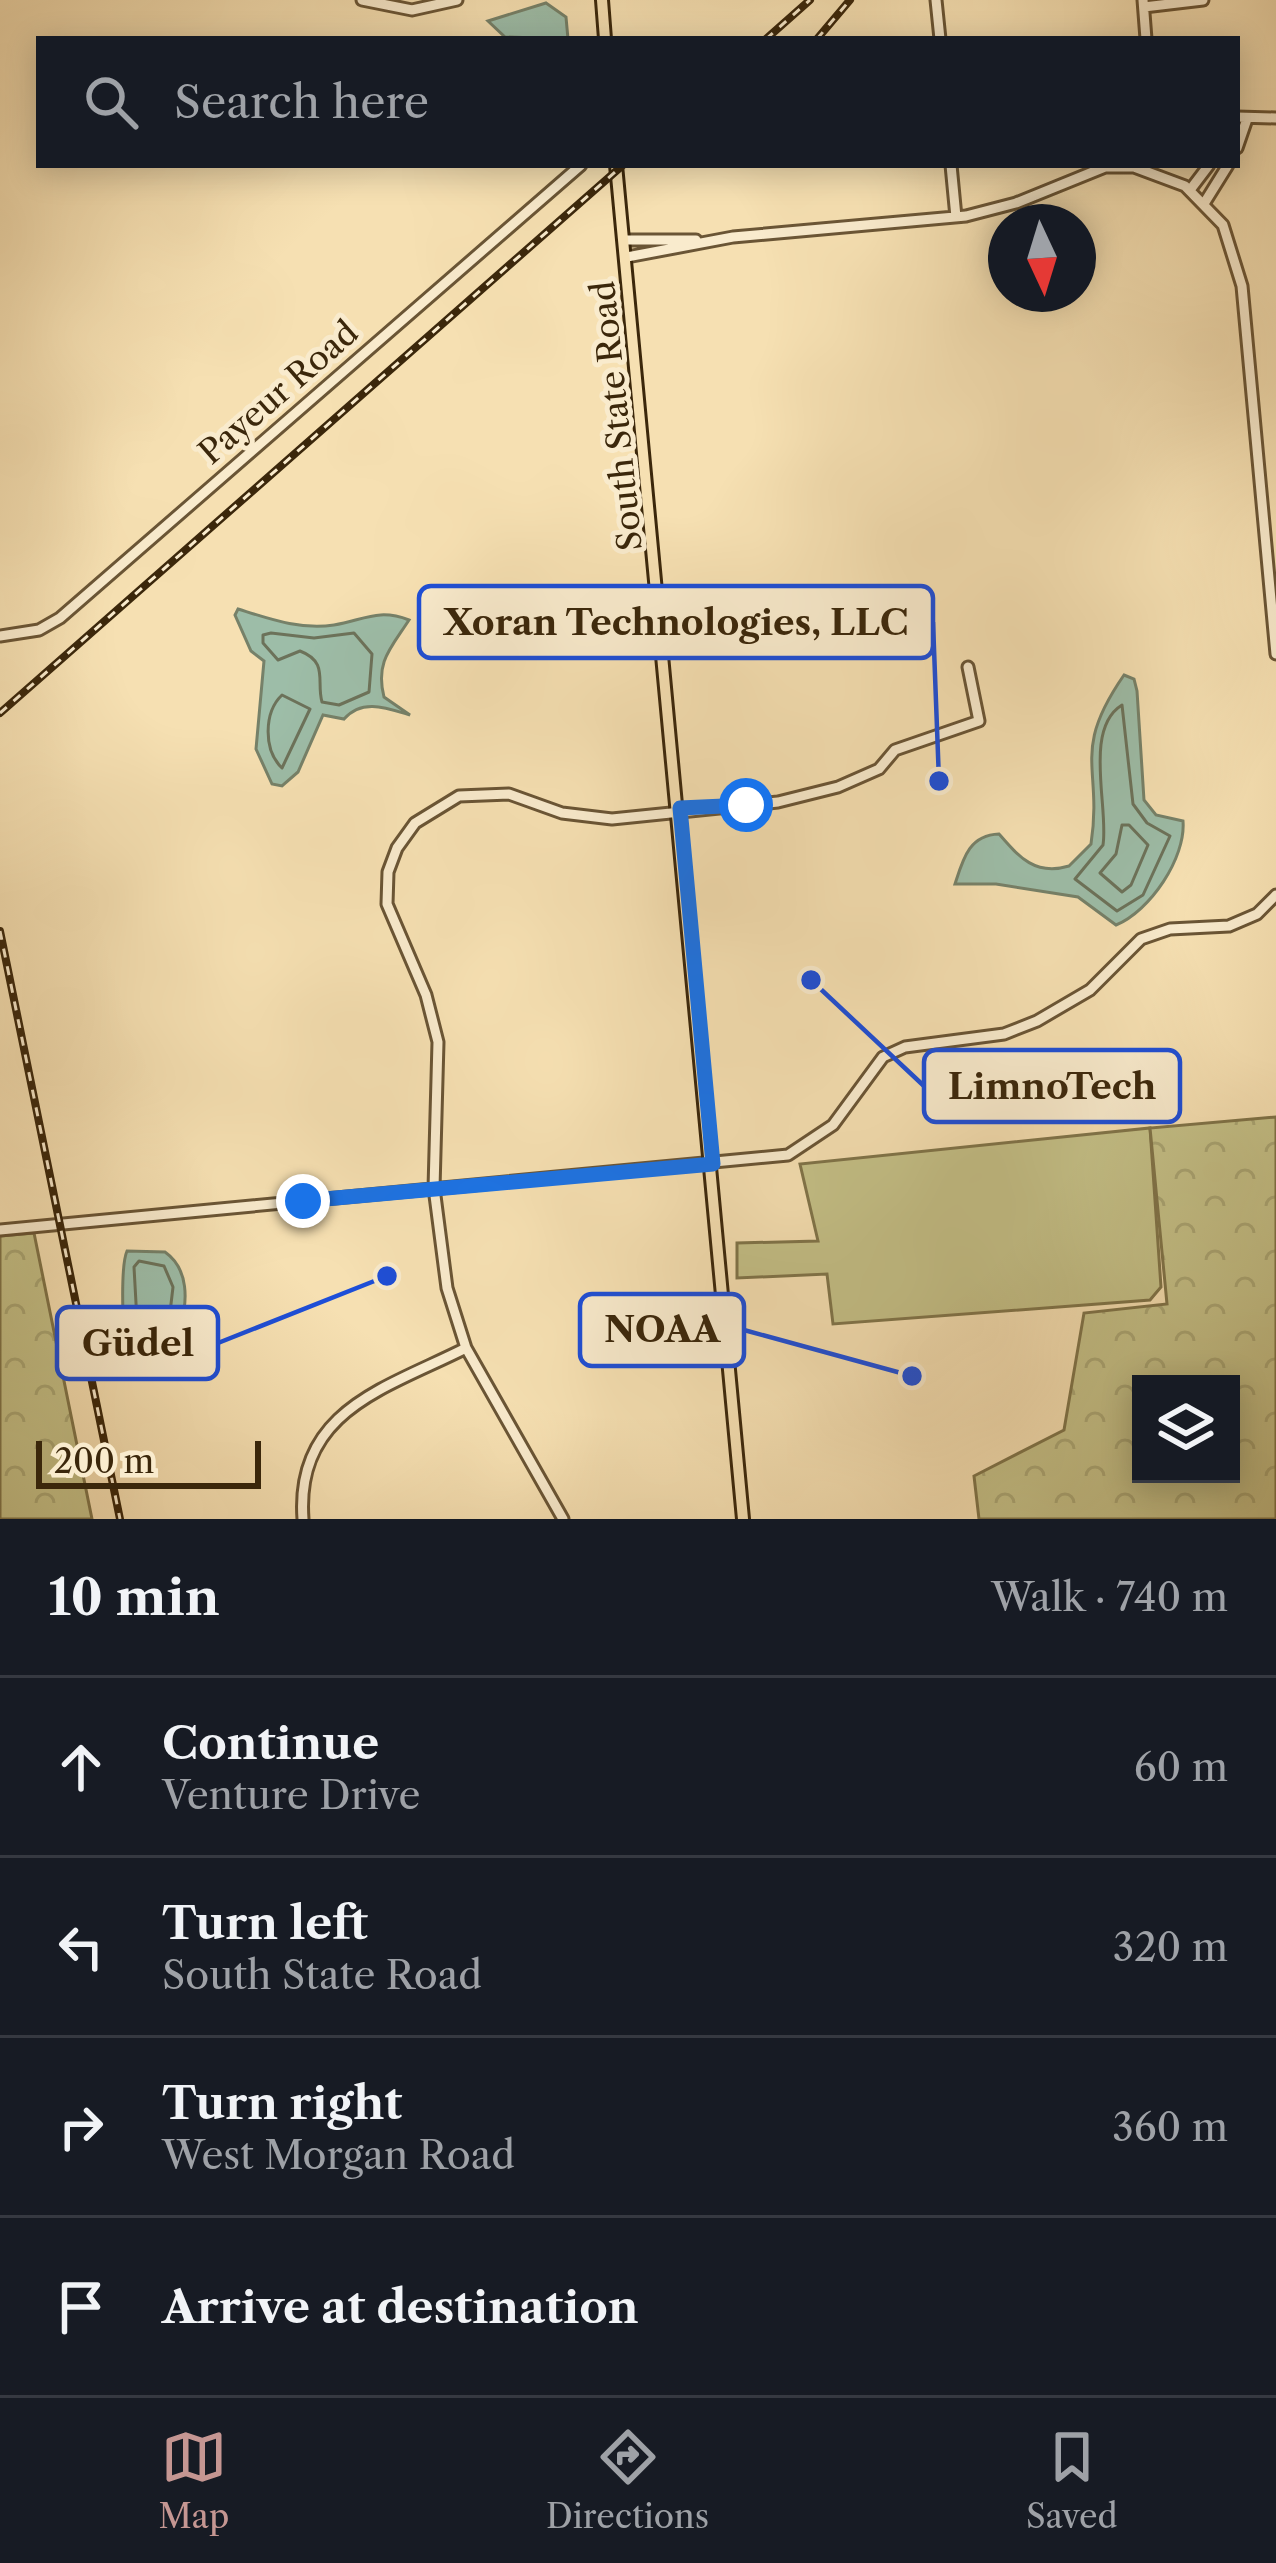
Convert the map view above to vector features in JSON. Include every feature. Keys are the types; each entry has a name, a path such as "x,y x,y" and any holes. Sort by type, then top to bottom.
{"main road":[{"path":"602,0 605,36"},
{"name":"South State Road","path":"616,168 680,808 743,1519"}],"street":[{"path":"362,0 420,10 457,0"},
{"path":"936,0 940,36"},
{"path":"1146,36 1143,3 1203,0"},
{"path":"1242,118 1276,118"},
{"name":"Payeur Road","path":"0,637 39,631 60,618 577,168"},
{"path":"951,168 956,217"},
{"path":"625,240 701,241 956,217 993,211 1102,168"},
{"path":"1113,168 1162,174 1190,190 1205,202 1234,249 1245,315 1276,655"},
{"path":"1190,190 1207,168"},
{"path":"1205,202 1226,168"},
{"path":"627,257 701,241"},
{"path":"563,1519 539,1468 466,1348 447,1288 434,1189 438,1042 426,995 387,904 388,872 398,848 415,823 458,796 508,794 584,818 812,796 879,769 895,750 980,721 968,667"},
{"path":"0,1230 788,1155 833,1125 883,1057 905,1047 1004,1034 1037,1022 1090,990 1142,939 1170,929 1229,926 1257,914 1276,896"},
{"path":"303,1519 302,1487 310,1460 344,1412 466,1348"}],"green space":[{"path":"1276,1117 1276,1519 979,1519 974,1476 1064,1430 1084,1313 1167,1304 1150,1128"},
{"path":"1150,1128 1161,1287 1150,1300 833,1324 827,1274 737,1278 737,1243 818,1241 800,1164"},
{"path":"34,1233 92,1519 0,1519 0,1236"}],"water":[{"path":"546,3 566,17 568,36 504,36 488,21"},
{"path":"238,609 309,626 380,615 409,620 386,656 382,685 384,697 410,715 375,707 359,709 344,719 323,715 298,772 282,786 272,784 256,749 264,661 251,651 235,615"},
{"path":"1124,675 1134,679 1137,691 1144,800 1156,815 1183,821 1179,851 1153,896 1116,925 1078,897 996,884 955,884 969,850 989,835 999,834 1021,857 1047,868 1069,866 1091,844 1093,742 1108,701"},
{"path":"127,1251 165,1252 179,1267 184,1286 180,1327 138,1366 130,1366 125,1346"}],"railway":[{"path":"769,36 810,0"},
{"path":"820,36 850,0"},
{"path":"0,713 620,168"},
{"path":"0,931 120,1519"}],"place":[{"name":"Xoran Technologies, LLC","path":"939,781"},
{"name":"LimnoTech","path":"811,980"},
{"name":"Güdel","path":"387,1276"},
{"name":"NOAA","path":"912,1376"}],"route":[{"path":"303,1201 713,1164 680,808 746,805"}]}
